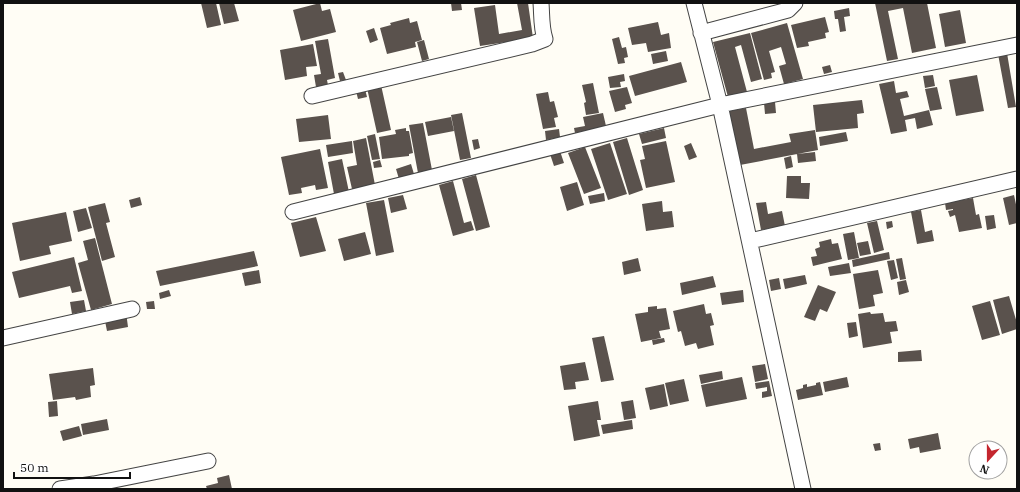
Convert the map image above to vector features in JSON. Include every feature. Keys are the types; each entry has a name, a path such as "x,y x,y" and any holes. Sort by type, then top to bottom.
{"street":[{"path":"312,96 532,44 545,38 541,27 541,3"},
{"path":"694,3 720,105 803,489"},
{"path":"701,34 788,10 795,3"},
{"path":"293,212 720,105 1017,45"},
{"path":"750,241 1017,179"},
{"path":"3,338 132,309"},
{"path":"60,489 94,484 208,461"}],"building":[{"path":"201,3 216,3 221,25 207,28"},
{"path":"219,3 234,3 239,21 224,24"},
{"path":"320,3 322,11 330,9 336,32 301,41 293,10"},
{"path":"451,3 461,3 462,10 452,11"},
{"path":"517,3 528,3 533,38 480,46 474,8 495,5 499,34 522,30"},
{"path":"875,3 927,3 936,48 912,53 903,8 888,11 898,59 887,61"},
{"path":"849,8 850,16 844,17 846,31 840,32 838,19 835,19 834,11"},
{"path":"960,10 966,43 945,47 939,14"},
{"path":"825,17 829,32 825,33 826,38 808,42 809,46 797,48 791,25"},
{"path":"409,18 410,23 417,21 422,40 415,42 416,47 387,54 380,28 391,25 390,23"},
{"path":"658,22 661,35 669,33 671,48 648,52 646,43 632,45 628,28"},
{"path":"787,23 803,79 784,84 779,66 786,64 781,47 769,51 775,72 771,73 772,78 764,80 751,33"},
{"path":"374,28 378,40 370,43 366,31"},
{"path":"750,33 762,79 751,82 741,45 735,47 747,92 728,97 713,42"},
{"path":"619,37 622,48 626,47 628,57 624,58 625,63 618,64 612,39"},
{"path":"328,39 335,78 327,80 328,85 316,87 314,75 321,74 315,41"},
{"path":"424,40 429,59 422,61 417,42"},
{"path":"313,44 317,66 306,67 307,76 285,80 280,50"},
{"path":"666,51 668,61 653,64 651,54"},
{"path":"1007,53 1016,107 1008,108 998,54"},
{"path":"681,62 687,82 635,96 629,76"},
{"path":"830,65 832,72 824,74 822,67"},
{"path":"343,72 346,80 340,81 338,73"},
{"path":"624,74 625,81 620,82 621,87 610,88 608,77"},
{"path":"933,75 935,86 925,88 923,76"},
{"path":"977,75 984,111 956,116 949,80"},
{"path":"894,81 896,93 907,91 909,97 900,99 904,116 929,110 933,125 917,129 915,118 905,120 907,131 891,134 879,84"},
{"path":"593,83 599,113 586,115 584,103 586,102 582,85"},
{"path":"381,85 391,130 377,133 367,88"},
{"path":"627,87 632,103 625,105 626,109 615,112 609,91"},
{"path":"937,87 942,109 930,111 925,89"},
{"path":"365,89 367,97 358,99 356,91"},
{"path":"548,92 550,102 554,101 558,117 554,118 556,127 543,129 536,94"},
{"path":"862,100 864,113 857,114 858,128 816,132 813,105"},
{"path":"775,102 776,113 765,114 764,103"},
{"path":"746,108 754,149 791,142 789,134 815,130 818,150 740,165 729,111"},
{"path":"462,113 471,158 460,160 451,115"},
{"path":"603,113 606,126 575,133 574,128 585,126 583,117"},
{"path":"328,115 331,139 299,142 296,119"},
{"path":"451,117 454,131 428,136 425,122"},
{"path":"423,123 432,170 418,173 409,125"},
{"path":"406,128 406,131 409,131 413,153 409,154 409,156 382,159 379,137 396,134 395,130"},
{"path":"664,128 666,138 642,144 639,134"},
{"path":"559,129 560,137 546,140 545,131"},
{"path":"846,132 848,141 820,146 819,137"},
{"path":"375,134 380,159 372,160 367,136"},
{"path":"366,138 375,185 352,189 347,167 357,165 353,141"},
{"path":"627,138 643,190 629,195 613,142"},
{"path":"478,139 480,148 474,150 472,140"},
{"path":"352,141 353,153 328,157 326,145"},
{"path":"666,141 675,182 646,188 640,160 645,159 642,146"},
{"path":"610,143 627,194 608,200 591,149"},
{"path":"691,143 697,157 689,160 684,146"},
{"path":"585,147 601,188 584,194 568,153"},
{"path":"320,149 328,188 316,190 315,185 301,188 302,193 289,195 281,157"},
{"path":"560,151 564,163 554,166 550,154"},
{"path":"815,152 816,161 798,163 797,154"},
{"path":"791,156 793,167 786,169 784,158"},
{"path":"342,159 349,192 334,194 328,162"},
{"path":"380,160 382,167 374,168 373,162"},
{"path":"411,164 414,174 399,179 396,169"},
{"path":"476,175 490,227 476,231 462,179"},
{"path":"787,176 801,176 801,183 810,183 809,199 786,198"},
{"path":"453,181 464,223 471,221 474,230 453,236 439,185"},
{"path":"577,182 584,205 567,211 560,187"},
{"path":"604,193 605,201 590,204 588,196"},
{"path":"403,195 407,209 391,213 388,198"},
{"path":"1014,195 1017,209 1017,223 1009,225 1003,198"},
{"path":"140,197 142,205 131,208 129,200"},
{"path":"973,198 976,215 979,214 982,228 959,232 955,215 950,217 948,211 953,209 946,210 945,203"},
{"path":"384,200 394,252 376,256 366,203"},
{"path":"662,201 663,212 672,211 674,227 646,231 642,204"},
{"path":"766,202 768,214 782,211 785,226 761,230 756,203"},
{"path":"105,203 110,222 106,223 115,257 102,261 88,207"},
{"path":"86,208 92,228 78,232 73,211"},
{"path":"921,210 925,232 932,230 934,241 917,244 911,212"},
{"path":"66,212 72,241 49,246 51,254 20,261 12,223"},
{"path":"994,215 996,228 987,230 985,216"},
{"path":"316,217 326,251 300,257 291,223"},
{"path":"877,221 884,250 874,253 867,223"},
{"path":"892,221 893,227 887,229 886,222"},
{"path":"365,232 371,254 344,261 338,239"},
{"path":"854,232 859,258 848,260 843,234"},
{"path":"95,238 112,304 91,310 78,263 88,260 83,241"},
{"path":"831,239 832,244 838,243 842,259 813,266 811,257 817,256 815,249 820,247 819,242"},
{"path":"868,241 871,254 860,256 857,243"},
{"path":"254,251 258,266 160,286 156,271"},
{"path":"889,252 890,259 853,267 852,260"},
{"path":"74,257 82,291 72,293 70,286 19,298 12,272"},
{"path":"638,258 641,271 624,275 622,262"},
{"path":"902,258 906,279 900,280 896,259"},
{"path":"894,260 898,278 891,280 887,261"},
{"path":"849,263 851,273 830,276 828,267"},
{"path":"259,270 261,283 245,286 242,273"},
{"path":"878,270 883,293 873,295 875,306 859,309 853,274"},
{"path":"805,275 807,284 785,289 783,279"},
{"path":"713,276 716,287 682,295 680,283"},
{"path":"779,278 781,289 771,291 769,280"},
{"path":"906,280 909,292 899,295 897,282"},
{"path":"818,285 836,292 827,312 820,309 815,321 804,317"},
{"path":"169,290 171,296 160,299 159,293"},
{"path":"743,290 744,302 722,305 720,293"},
{"path":"1009,296 1017,323 1017,329 1002,334 993,300"},
{"path":"84,300 86,311 72,314 70,302"},
{"path":"154,301 155,309 147,309 146,302"},
{"path":"990,301 1000,335 982,340 972,306"},
{"path":"704,304 706,314 711,313 714,325 710,326 714,345 698,349 696,343 685,346 681,331 678,332 673,311"},
{"path":"657,306 657,309 666,308 670,329 659,331 661,338 641,342 635,314 648,312 648,307"},
{"path":"126,312 128,327 107,331 104,316"},
{"path":"870,312 871,314 883,313 885,322 896,321 898,331 890,332 892,343 863,348 858,314"},
{"path":"856,322 858,336 849,338 847,323"},
{"path":"604,336 614,380 601,382 592,338"},
{"path":"664,338 665,342 653,345 652,340"},
{"path":"921,350 922,361 898,362 898,352"},
{"path":"585,362 589,380 575,382 576,389 564,390 560,366"},
{"path":"765,364 768,379 755,382 752,366"},
{"path":"93,368 95,385 90,386 91,397 76,400 75,397 53,400 49,374"},
{"path":"722,371 723,379 701,384 699,375"},
{"path":"742,377 747,399 706,407 701,385"},
{"path":"847,377 849,387 825,392 823,382"},
{"path":"684,379 689,401 670,405 665,383"},
{"path":"769,381 772,396 762,398 762,392 767,391 767,387 756,389 755,383"},
{"path":"820,382 823,395 798,400 796,390 803,388 803,385 807,384 807,387 816,385 816,383"},
{"path":"664,384 668,406 650,410 645,388"},
{"path":"633,400 636,418 624,420 621,402"},
{"path":"57,401 58,416 49,417 48,402"},
{"path":"598,401 601,420 597,420 600,436 574,441 568,406"},
{"path":"107,419 109,430 83,435 81,424"},
{"path":"632,420 633,429 603,434 601,425"},
{"path":"79,426 82,436 63,441 60,431"},
{"path":"938,433 941,449 920,453 919,447 910,449 908,439"},
{"path":"880,443 881,450 875,451 873,444"},
{"path":"229,475 232,489 207,489 206,486 218,483 217,478"}]}
